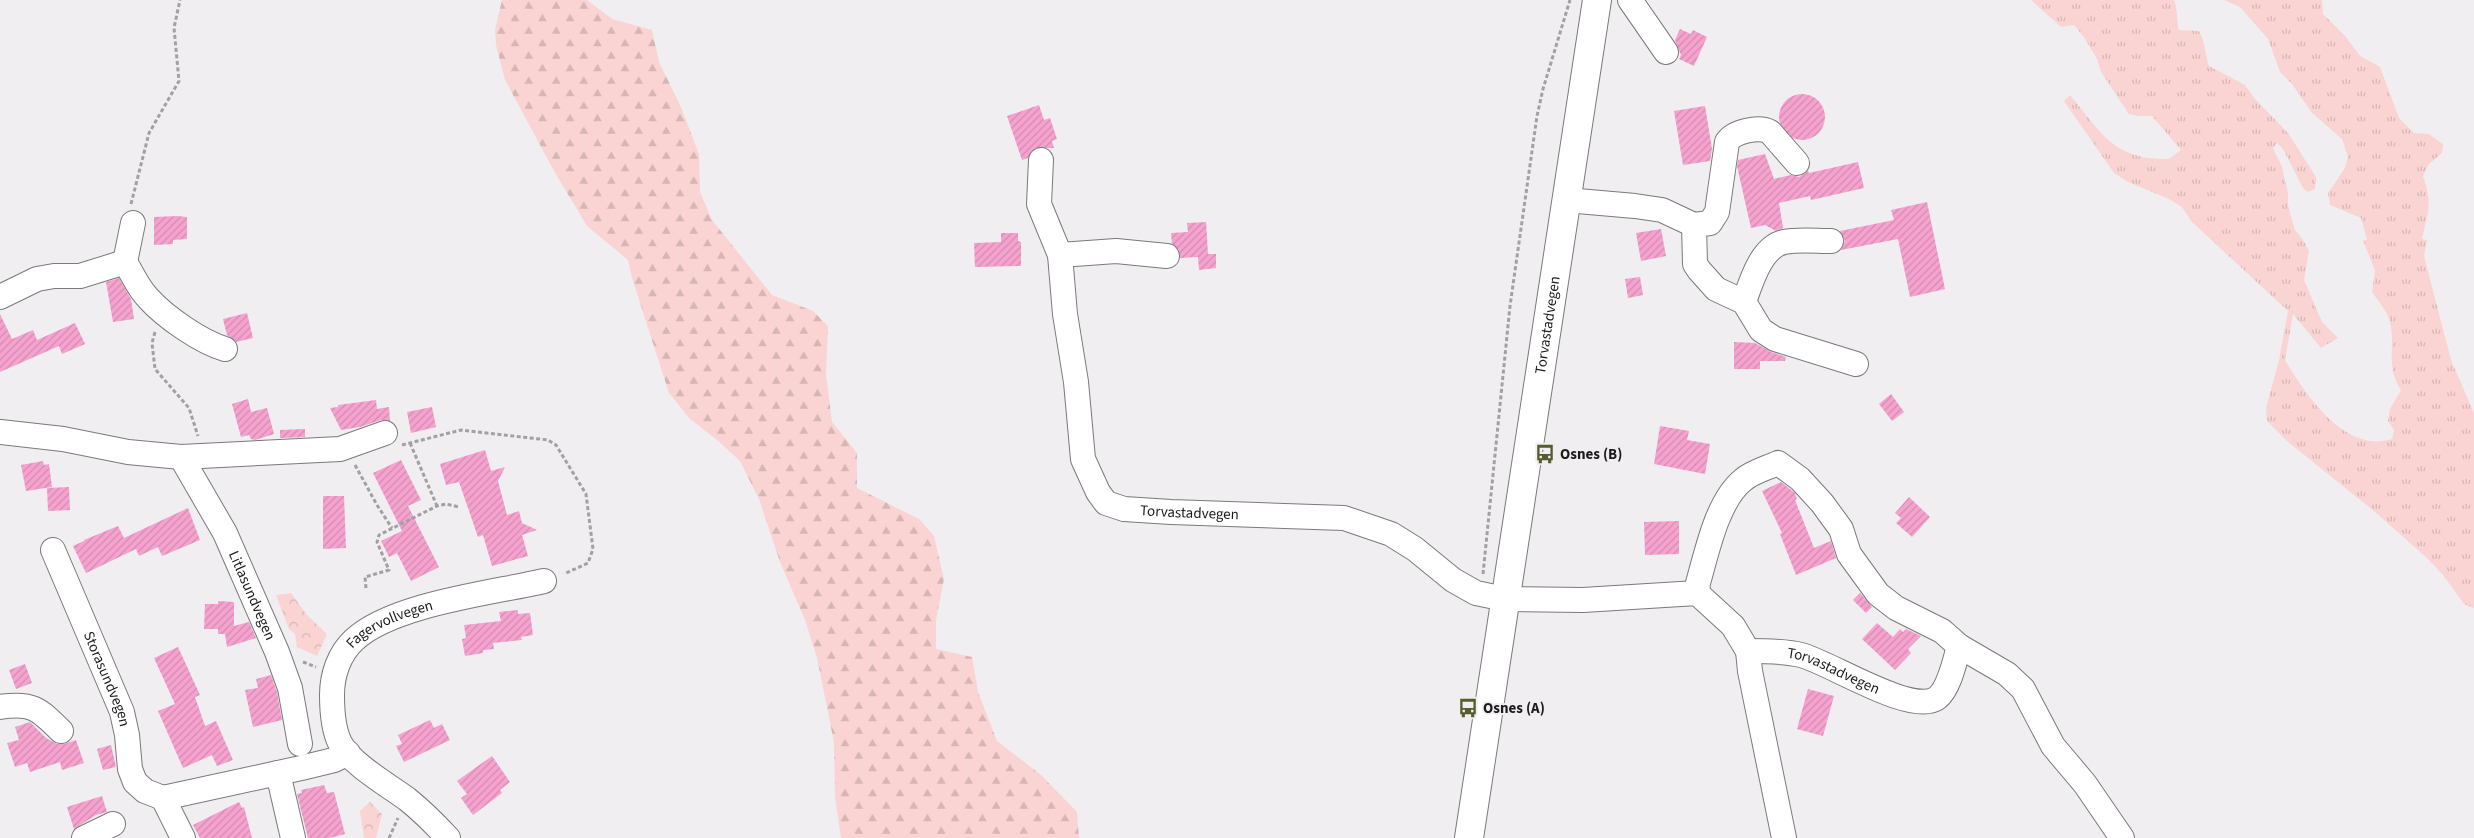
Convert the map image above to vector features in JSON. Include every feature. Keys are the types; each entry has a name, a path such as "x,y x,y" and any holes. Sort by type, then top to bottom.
{"main road":[{"name":"Torvastadvegen","path":"1470,838 1493,597 1566,200 1597,0"}],"street":[{"path":"1630,0 1666,52"},
{"path":"1566,200 1662,210 1694,225 1710,223 1716,212 1727,142 1734,134 1765,129 1770,132 1797,163"},
{"name":"Torvastadvegen","path":"1041,160 1039,204 1060,255 1066,322 1076,382 1083,459 1098,492 1106,503 1124,509 1171,512 1344,518 1391,534 1415,549 1453,580 1493,597 1583,600 1697,593"},
{"path":"133,223 125,262 147,298 209,344 225,349"},
{"path":"1694,225 1695,264 1716,289 1744,302 1761,330 1776,339 1856,364"},
{"path":"1744,302 1760,262 1771,248 1784,242 1831,241"},
{"path":"1060,255 1116,251 1167,256"},
{"path":"0,297 37,278 80,276 125,262"},
{"path":"0,432 63,439 128,452 192,456 340,449 393,439"},
{"name":"Litlasundvegen","path":"192,456 277,652 290,688 300,744"},
{"path":"1784,838 1750,671 1748,651 1734,626 1697,593 1698,583 1719,516 1732,494 1743,480 1778,463 1800,479 1822,503 1841,529 1849,554 1878,594 1896,608 1942,630 1959,646 2007,674 2023,688 2053,746 2085,784 2122,838"},
{"name":"Storasundvegen","path":"53,550 122,712 128,735 130,769 135,782 145,791 163,798"},
{"name":"Fagervollvegen","path":"448,838 413,804 348,753 340,743 334,722 334,678 344,653 363,633 389,620 432,606 544,581"},
{"name":"Torvastadvegen","path":"1748,651 1801,655 1826,665 1856,681 1902,698 1924,702 1937,698 1949,680 1959,646"},
{"path":"0,707 25,705 38,709 62,731"},
{"path":"183,838 163,798 334,760 348,753"},
{"path":"278,773 293,838"},
{"path":"84,838 113,824"}],"path":[{"path":"133,223 129,213 149,133 179,81 174,28 180,0"},
{"path":"1493,597 1510,306 1543,89 1570,0"},
{"path":"147,298 155,330 152,343 153,364 155,369 188,408 194,420 192,456"},
{"path":"393,439 410,443 460,430 548,440 556,445 586,494 593,549 588,564 544,581"},
{"path":"410,443 437,506"},
{"path":"353,460 377,505 392,528"},
{"path":"366,588 365,577 389,570 377,540 381,533 437,506 446,504 459,507"},
{"path":"277,652 309,663 334,678"}],"green space":[{"path":"502,0 587,0 612,19 652,30 659,62 680,105 699,154 700,192 712,220 772,295 813,311 828,326 826,375 832,422 857,453 857,488 919,519 934,536 944,579 936,620 936,649 972,657 978,692 997,741 1041,775 1077,812 1079,838 841,838 835,797 834,742 817,658 805,620 780,562 759,499 740,461 690,419 669,393 628,260 587,226 554,171 505,80 496,45 495,30"},
{"path":"2031,0 2174,0 2179,30 2199,31 2203,39 2209,66 2245,85 2255,99 2288,133 2316,177 2315,189 2308,192 2303,188 2283,149 2277,143 2273,148 2282,167 2288,193 2288,206 2295,230 2309,251 2304,280 2322,322 2338,338 2321,348 2293,314 2285,360 2304,389 2329,418 2343,430 2358,438 2375,441 2392,439 2394,430 2388,421 2390,409 2401,390 2393,373 2392,331 2389,318 2372,292 2375,271 2363,240 2367,240 2361,218 2330,205 2328,193 2345,168 2348,157 2342,139 2312,113 2292,84 2280,72 2268,39 2240,7 2224,0 2322,0 2323,14 2346,37 2360,56 2380,67 2399,118 2414,133 2429,134 2443,144 2442,153 2429,164 2423,176 2429,201 2422,239 2427,240 2424,256 2451,360 2474,413 2474,608 2464,604 2443,575 2427,558 2375,512 2287,441 2267,421 2266,408 2279,360 2288,311 2192,222 2182,207 2169,199 2128,182 2114,173 2064,101 2070,95 2110,142 2134,155 2169,159 2181,150 2152,116 2129,114 2101,72 2097,59 2084,37 2074,25 2061,27"},
{"path":"291,593 307,615 327,634 317,656 297,647 295,634 289,629 276,595"},
{"path":"370,802 382,814 376,838 364,838 360,811"}],"building":[{"path":"1680,29 1691,34 1693,30 1707,37 1694,66 1679,59 1681,55 1675,40"},
{"path":"1802,94 1815,98 1821,104 1825,117 1821,130 1815,136 1802,140 1789,136 1783,130 1779,117 1783,104 1789,98"},
{"path":"1039,105 1044,120 1050,118 1057,139 1052,141 1054,148 1035,148 1028,158 1022,160 1007,116"},
{"path":"1705,106 1712,149 1710,161 1683,165 1674,111"},
{"path":"1765,154 1774,179 1791,175 1799,177 1808,171 1809,173 1858,162 1864,188 1811,200 1810,196 1779,203 1783,228 1776,231 1765,225 1751,228 1737,166 1738,160"},
{"path":"1927,202 1945,289 1910,297 1898,239 1841,250 1845,241 1840,231 1894,220 1891,210"},
{"path":"154,217 187,217 187,239 173,240 173,244 154,245"},
{"path":"1206,222 1208,254 1216,254 1216,268 1199,270 1198,257 1180,258 1179,250 1172,244 1171,233 1188,232 1187,223"},
{"path":"1661,229 1666,256 1641,261 1636,233"},
{"path":"1001,233 1018,233 1018,241 1021,242 1021,266 975,267 974,243 1001,242"},
{"path":"1640,277 1643,295 1628,298 1625,279"},
{"path":"119,278 131,299 134,319 113,322 106,282"},
{"path":"247,313 253,338 236,342 227,335 223,319"},
{"path":"0,314 12,339 33,330 37,340 75,323 85,344 62,354 59,346 0,372"},
{"path":"1734,342 1755,343 1771,352 1786,357 1785,361 1760,361 1760,369 1734,369"},
{"path":"1891,394 1904,412 1892,421 1879,404"},
{"path":"248,399 251,412 267,408 274,434 255,440 251,439 249,435 241,437 232,404"},
{"path":"376,400 377,409 389,407 390,421 381,420 360,427 341,430 330,408 338,407 338,405"},
{"path":"432,407 436,427 411,433 407,412"},
{"path":"1660,426 1689,431 1687,440 1710,444 1705,474 1654,464"},
{"path":"305,429 305,437 280,438 280,430"},
{"path":"485,450 491,471 505,467 498,481 507,515 519,511 522,523 537,530 522,535 528,556 492,566 483,535 478,537 459,482 446,485 440,464"},
{"path":"401,460 421,500 408,506 439,567 411,581 397,553 389,557 381,541 402,531 373,473"},
{"path":"43,461 44,465 49,464 52,487 26,491 21,465"},
{"path":"1781,482 1795,493 1797,499 1795,500 1814,548 1831,541 1836,558 1796,575 1780,534 1782,533 1762,491"},
{"path":"69,487 70,510 48,511 47,488"},
{"path":"323,496 344,496 346,548 323,549"},
{"path":"1909,497 1930,517 1912,537 1896,523 1901,518 1895,513"},
{"path":"188,508 200,540 162,556 158,547 139,556 136,549 86,573 73,546 118,526 124,538"},
{"path":"1679,521 1679,554 1645,555 1644,522"},
{"path":"1860,593 1872,607 1866,613 1853,600"},
{"path":"218,601 234,602 234,626 249,622 256,638 227,647 225,634 218,634 218,629 204,629 205,604 218,604"},
{"path":"518,610 518,614 530,613 533,635 521,637 522,640 493,643 494,649 483,650 483,653 465,656 462,639 466,638 464,625 501,621 499,612"},
{"path":"1877,623 1893,637 1900,629 1903,632 1906,629 1921,636 1908,649 1911,653 1895,670 1862,639"},
{"path":"178,647 200,695 195,697 205,726 216,721 233,760 217,766 212,755 183,768 158,711 175,704 154,658"},
{"path":"25,664 32,683 16,689 9,670"},
{"path":"271,675 277,692 282,720 253,727 245,690 258,688 256,679"},
{"path":"1808,689 1834,696 1823,736 1797,729"},
{"path":"430,720 434,728 442,724 450,740 404,762 396,746 402,744 398,735"},
{"path":"30,722 46,738 57,744 76,740 84,763 62,770 60,762 30,772 27,763 15,767 7,743 19,740 15,727"},
{"path":"111,745 116,767 103,770 97,749"},
{"path":"492,756 510,782 500,790 502,793 473,815 461,798 467,794 457,781"},
{"path":"324,785 327,793 334,792 345,834 330,838 308,838 297,794 302,793 301,790"},
{"path":"102,796 107,812 96,815 74,829 67,807"},
{"path":"239,802 242,808 244,807 252,838 200,838 193,825"}],"place":[{"name":"Osnes (B)","path":"1545,454"},
{"name":"Osnes (A)","path":"1468,708"}]}
